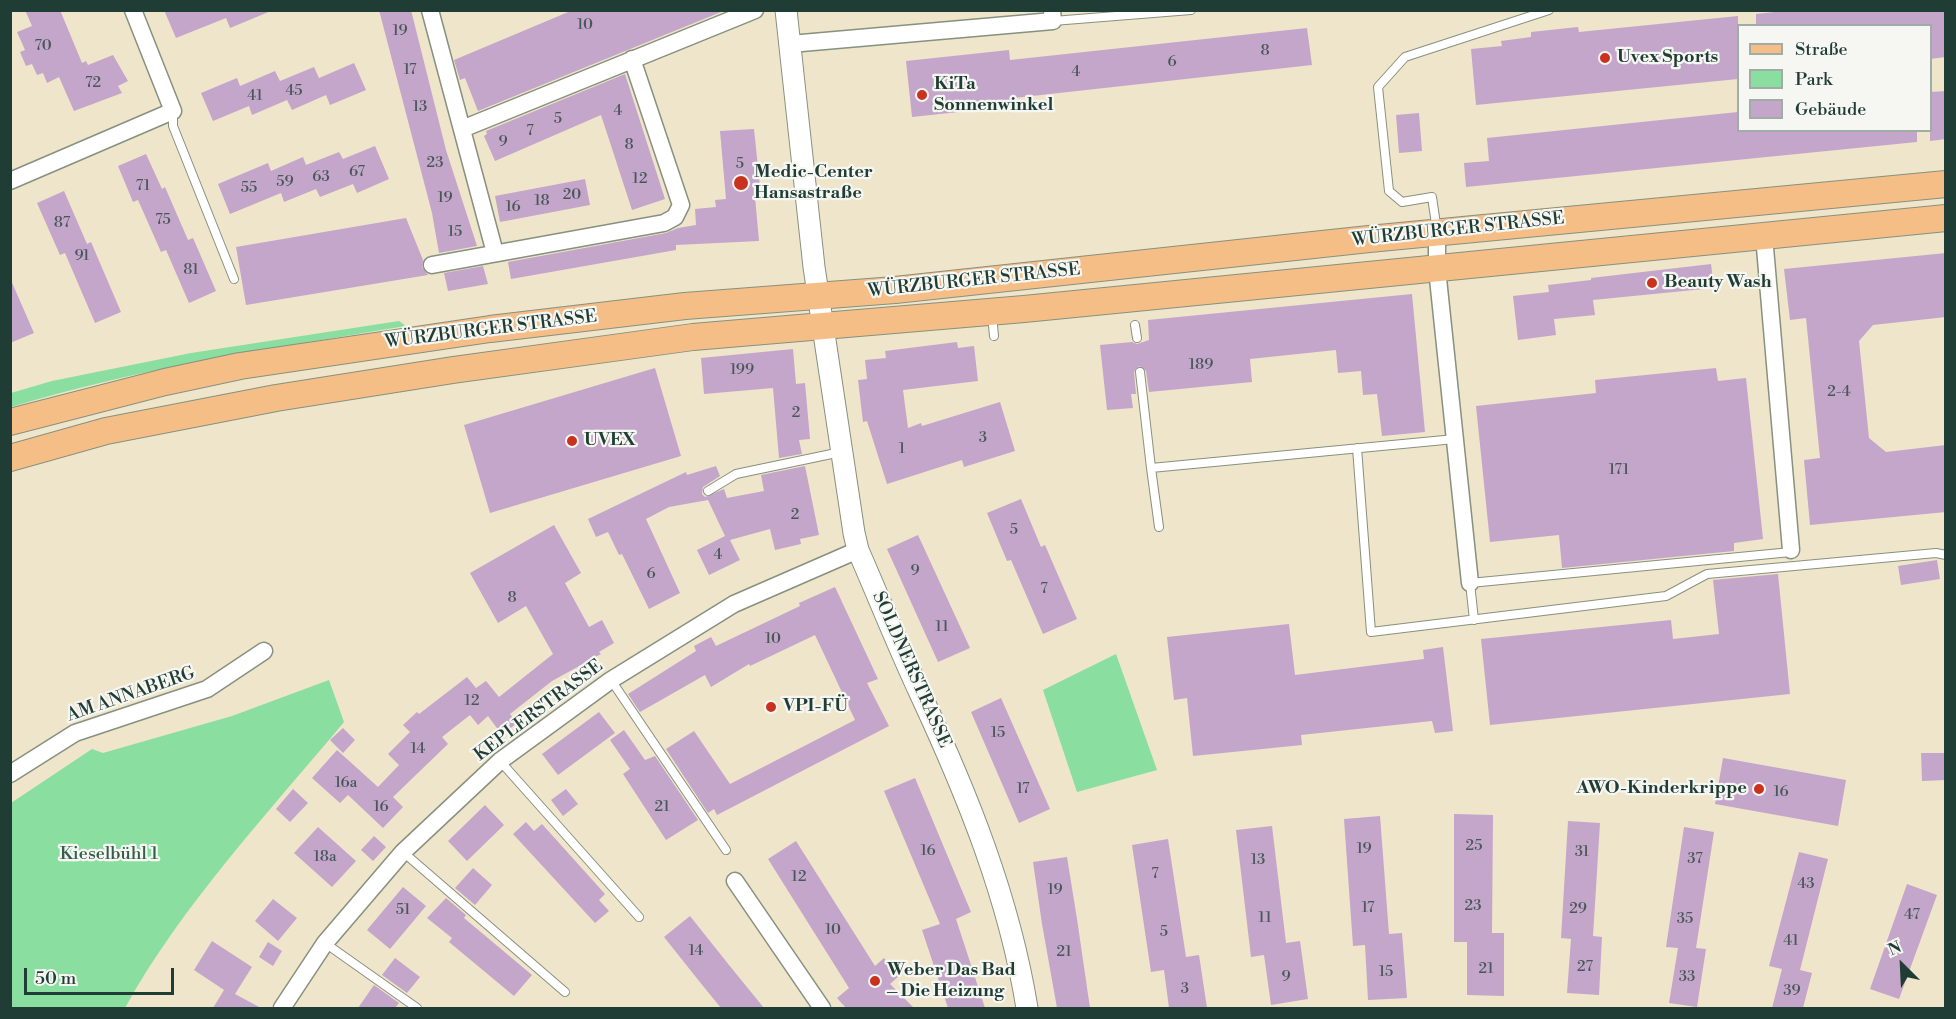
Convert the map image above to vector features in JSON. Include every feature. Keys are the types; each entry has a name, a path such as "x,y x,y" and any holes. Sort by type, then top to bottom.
{"main road":[{"name":"WÜRZBURGER STRASSE","path":"10,422 165,382 302,356 651,310 895,290 1437,232 1946,184"},
{"name":"WÜRZBURGER STRASSE","path":"10,458 105,431 288,396 453,370 693,337 824,325 993,323 1437,269 1946,218"}],"street":[{"path":"10,181 172,111 133,10"},
{"path":"430,10 495,253"},
{"path":"462,129 755,10"},
{"name":"SOLDNERSTRASSE","path":"786,10 818,295 858,550 958,777 991,862 1017,957 1027,1008"},
{"path":"790,44 1053,16"},
{"path":"432,265 664,223 675,217 681,205 632,59"},
{"path":"1437,232 1437,269"},
{"path":"1764,236 1791,558"},
{"name":"WÜRZBURGER STRASSE","path":"1437,269 1470,583"},
{"name":"KEPLERSTRASSE","path":"282,1008 325,943 403,852 500,761 611,680 734,604 858,550"},
{"name":"AM ANNABERG","path":"10,774 75,733 207,689 264,651"},
{"path":"735,881 822,1008"}],"lane":[{"path":"1053,16 1191,10"},
{"path":"1437,232 1432,197 1402,202 1389,191 1378,87 1405,57 1549,10"},
{"path":"172,111 173,126 234,279"},
{"path":"1135,325 1137,338"},
{"path":"1140,372 1159,527"},
{"path":"1151,468 1455,439"},
{"path":"1357,448 1371,632 1666,596 1707,574 1791,558"},
{"path":"708,491 736,474 841,452"},
{"path":"1474,621 1470,583 1791,558 1936,553 1946,555"},
{"path":"611,680 726,850"},
{"path":"500,761 639,917"},
{"path":"403,852 565,992"},
{"path":"325,943 417,1008"}],"green space":[{"path":"399,321 406,326 157,370 11,407 11,393 52,381 191,353"},
{"path":"1116,654 1157,770 1077,792 1043,690"},
{"name":"Kieselbühl 1","path":"329,680 344,722 199,896 147,970 125,1008 11,1008 11,803 92,749 103,753 232,716"}],"building":[{"path":"25,10 60,10 82,63 86,61 88,65 113,55 128,81 118,86 122,93 74,111 59,77 47,83 43,73 37,75 32,64 26,66 20,52 25,50 17,32 32,26"},
{"path":"164,10 271,11 230,28 226,18 176,38"},
{"path":"379,10 411,10 446,150 477,246 439,253 432,213"},
{"path":"573,10 726,10 478,111 465,78 460,80 454,60"},
{"path":"1793,10 1946,10 1946,57 1932,59 1932,24 1756,24 1756,14"},
{"name":"Uvex Sports","path":"1738,16 1737,79 1476,105 1471,49 1502,46 1501,41 1531,37 1531,32 1578,27 1579,32"},
{"path":"1307,28 1312,65 1014,98 1015,106 912,117 906,61 1009,50 1010,60"},
{"path":"354,63 366,90 330,105 326,95 292,110 287,100 252,115 249,106 213,121 201,93 237,78 240,86 275,71 280,81 314,67 319,78"},
{"path":"625,74 665,199 632,210 601,115 495,161 484,136 487,134 486,131"},
{"path":"1946,91 1946,139 1930,141 1930,132 1932,132 1932,92"},
{"path":"1737,112 1737,132 1917,132 1917,142 1466,187 1464,163 1489,161 1487,138"},
{"path":"1419,113 1422,151 1399,153 1396,115"},
{"path":"754,129 761,196 755,197 759,241 676,245 676,250 511,279 508,262 666,233 696,225 695,209 716,207 715,200 726,199 720,131"},
{"path":"375,146 389,179 357,193 353,184 320,197 316,189 284,202 281,193 230,214 218,184 268,163 271,171 303,157 306,165 339,152 343,159"},
{"path":"146,154 162,189 165,187 188,240 193,238 216,291 189,303 166,250 161,252 138,200 133,202 118,166"},
{"path":"585,179 590,205 500,222 495,196"},
{"path":"64,191 87,244 91,242 121,312 95,323 65,253 60,255 37,203"},
{"path":"406,218 423,260 422,267 428,275 246,305 236,247"},
{"path":"1946,253 1946,317 1873,325 1859,341 1869,438 1886,452 1946,445 1946,512 1810,525 1804,460 1820,458 1806,318 1790,320 1784,269"},
{"path":"1711,264 1714,288 1593,300 1595,315 1554,319 1556,335 1518,340 1513,296 1549,292 1548,285 1591,280 1591,278"},
{"path":"483,266 488,284 448,291 444,273"},
{"path":"10,278 34,333 10,343"},
{"path":"1412,294 1425,432 1382,436 1377,394 1363,395 1361,371 1338,373 1336,350 1250,359 1252,382 1149,392 1146,371 1139,366 1134,372 1136,394 1131,394 1133,408 1107,410 1100,345 1132,342 1137,344 1149,340 1148,320"},
{"path":"957,342 958,348 974,346 978,381 903,390 908,428 921,423 922,426 1000,402 1015,451 964,467 962,460 887,484 867,421 863,422 858,380 867,379 865,360 886,358 885,351"},
{"path":"793,349 796,384 805,383 810,439 799,440 802,454 779,458 773,388 704,394 701,358"},
{"name":"UVEX","path":"655,368 681,456 490,513 464,425"},
{"path":"1716,368 1718,381 1746,378 1763,539 1734,543 1734,551 1562,568 1559,535 1490,542 1476,406 1596,393 1595,380"},
{"path":"716,466 720,476 703,487 702,494 705,497 724,489 727,498 764,491 761,475 805,466 819,535 800,539 801,544 775,550 770,529 730,540 740,560 709,575 697,550 725,536 708,500 669,507 646,519 680,593 649,609 622,554 619,555 608,532 596,537 588,519 686,472 687,475"},
{"path":"1021,499 1041,547 1045,545 1077,619 1043,634 1011,560 1007,561 987,513"},
{"path":"554,525 581,573 565,583 589,627 602,620 614,643 599,652 601,654 552,681 510,714 517,723 502,735 488,716 478,725 470,715 442,737 448,744 393,797 403,807 383,828 348,795 340,803 312,778 337,750 378,787 399,765 388,754 410,732 403,725 417,712 419,714 467,677 476,688 486,681 499,697 553,654 526,606 498,623 470,573"},
{"path":"918,535 970,648 938,662 887,549"},
{"path":"1937,560 1940,579 1901,585 1898,566"},
{"path":"1778,574 1790,694 1490,725 1481,639 1671,620 1673,639 1719,634 1713,580"},
{"path":"835,587 878,679 867,683 889,726 717,815 714,809 708,813 666,749 694,731 730,784 855,720 815,635 750,666 749,664 711,687 705,675 640,712 628,694 696,651 694,646 711,637 716,646"},
{"path":"1289,624 1295,675 1424,659 1423,650 1443,647 1453,731 1435,733 1432,721 1301,735 1302,745 1193,756 1187,698 1174,700 1167,637"},
{"path":"1001,698 1050,809 1019,823 971,712"},
{"path":"599,712 615,733 558,775 542,754"},
{"path":"343,728 355,740 343,753 330,740"},
{"path":"624,730 645,760 655,756 698,820 666,840 623,774 630,769 610,740"},
{"path":"1921,753 1946,753 1946,780 1922,781"},
{"path":"1723,758 1846,780 1838,826 1715,804"},
{"path":"915,778 971,912 956,919 985,1008 948,1008 922,930 940,924 884,791"},
{"path":"293,789 308,803 290,822 276,809"},
{"path":"566,789 578,804 563,816 551,800"},
{"path":"485,805 504,825 467,861 448,841"},
{"path":"1454,814 1493,815 1492,933 1504,933 1504,996 1467,995 1467,942 1454,942"},
{"path":"1380,816 1389,934 1402,933 1407,998 1368,1000 1365,945 1353,946 1344,819"},
{"path":"1568,821 1600,823 1593,936 1602,937 1599,995 1567,993 1571,939 1561,938"},
{"path":"526,822 534,831 542,824 605,894 599,900 609,911 595,923 513,834"},
{"path":"1272,826 1286,943 1300,941 1308,999 1271,1005 1264,955 1251,957 1236,830"},
{"path":"318,827 356,861 332,887 294,853"},
{"path":"1684,827 1714,832 1696,948 1706,949 1697,1007 1669,1003 1678,948 1666,947"},
{"path":"374,836 386,847 373,861 361,850"},
{"path":"1168,839 1186,957 1199,955 1207,1008 1169,1008 1164,970 1151,972 1132,845"},
{"path":"796,841 875,966 884,958 899,976 890,984 914,1008 846,1008 837,998 849,988 768,859"},
{"path":"1799,852 1828,859 1800,970 1812,973 1803,1008 1772,1008 1782,969 1769,966"},
{"path":"1067,857 1090,1008 1057,1008 1042,924 1033,862"},
{"path":"473,868 492,885 475,905 455,888"},
{"path":"1907,884 1937,895 1899,999 1870,989"},
{"path":"403,887 426,906 390,949 367,930"},
{"path":"446,898 466,915 464,918 532,975 514,996 449,942 452,938 427,918"},
{"path":"273,899 297,918 278,941 255,921"},
{"path":"690,916 764,1008 721,1008 703,986 664,937"},
{"path":"212,941 252,967 235,994 261,1008 213,1008 224,990 194,970"},
{"path":"268,942 282,951 273,966 259,957"},
{"path":"395,958 420,977 407,993 382,975"},
{"path":"374,985 399,1003 395,1008 358,1008"}],"place":[{"name":"Uvex Sports","path":"1605,58"},
{"name":"KiTa Sonnenwinkel","path":"922,95"},
{"name":"Medic-Center Hansastraße","path":"741,183"},
{"name":"Beauty Wash","path":"1652,283"},
{"name":"UVEX","path":"572,441"},
{"name":"VPI-FÜ","path":"771,707"},
{"name":"AWO-Kinderkrippe","path":"1759,789"},
{"name":"Weber Das Bad – Die Heizung","path":"875,981"}]}
